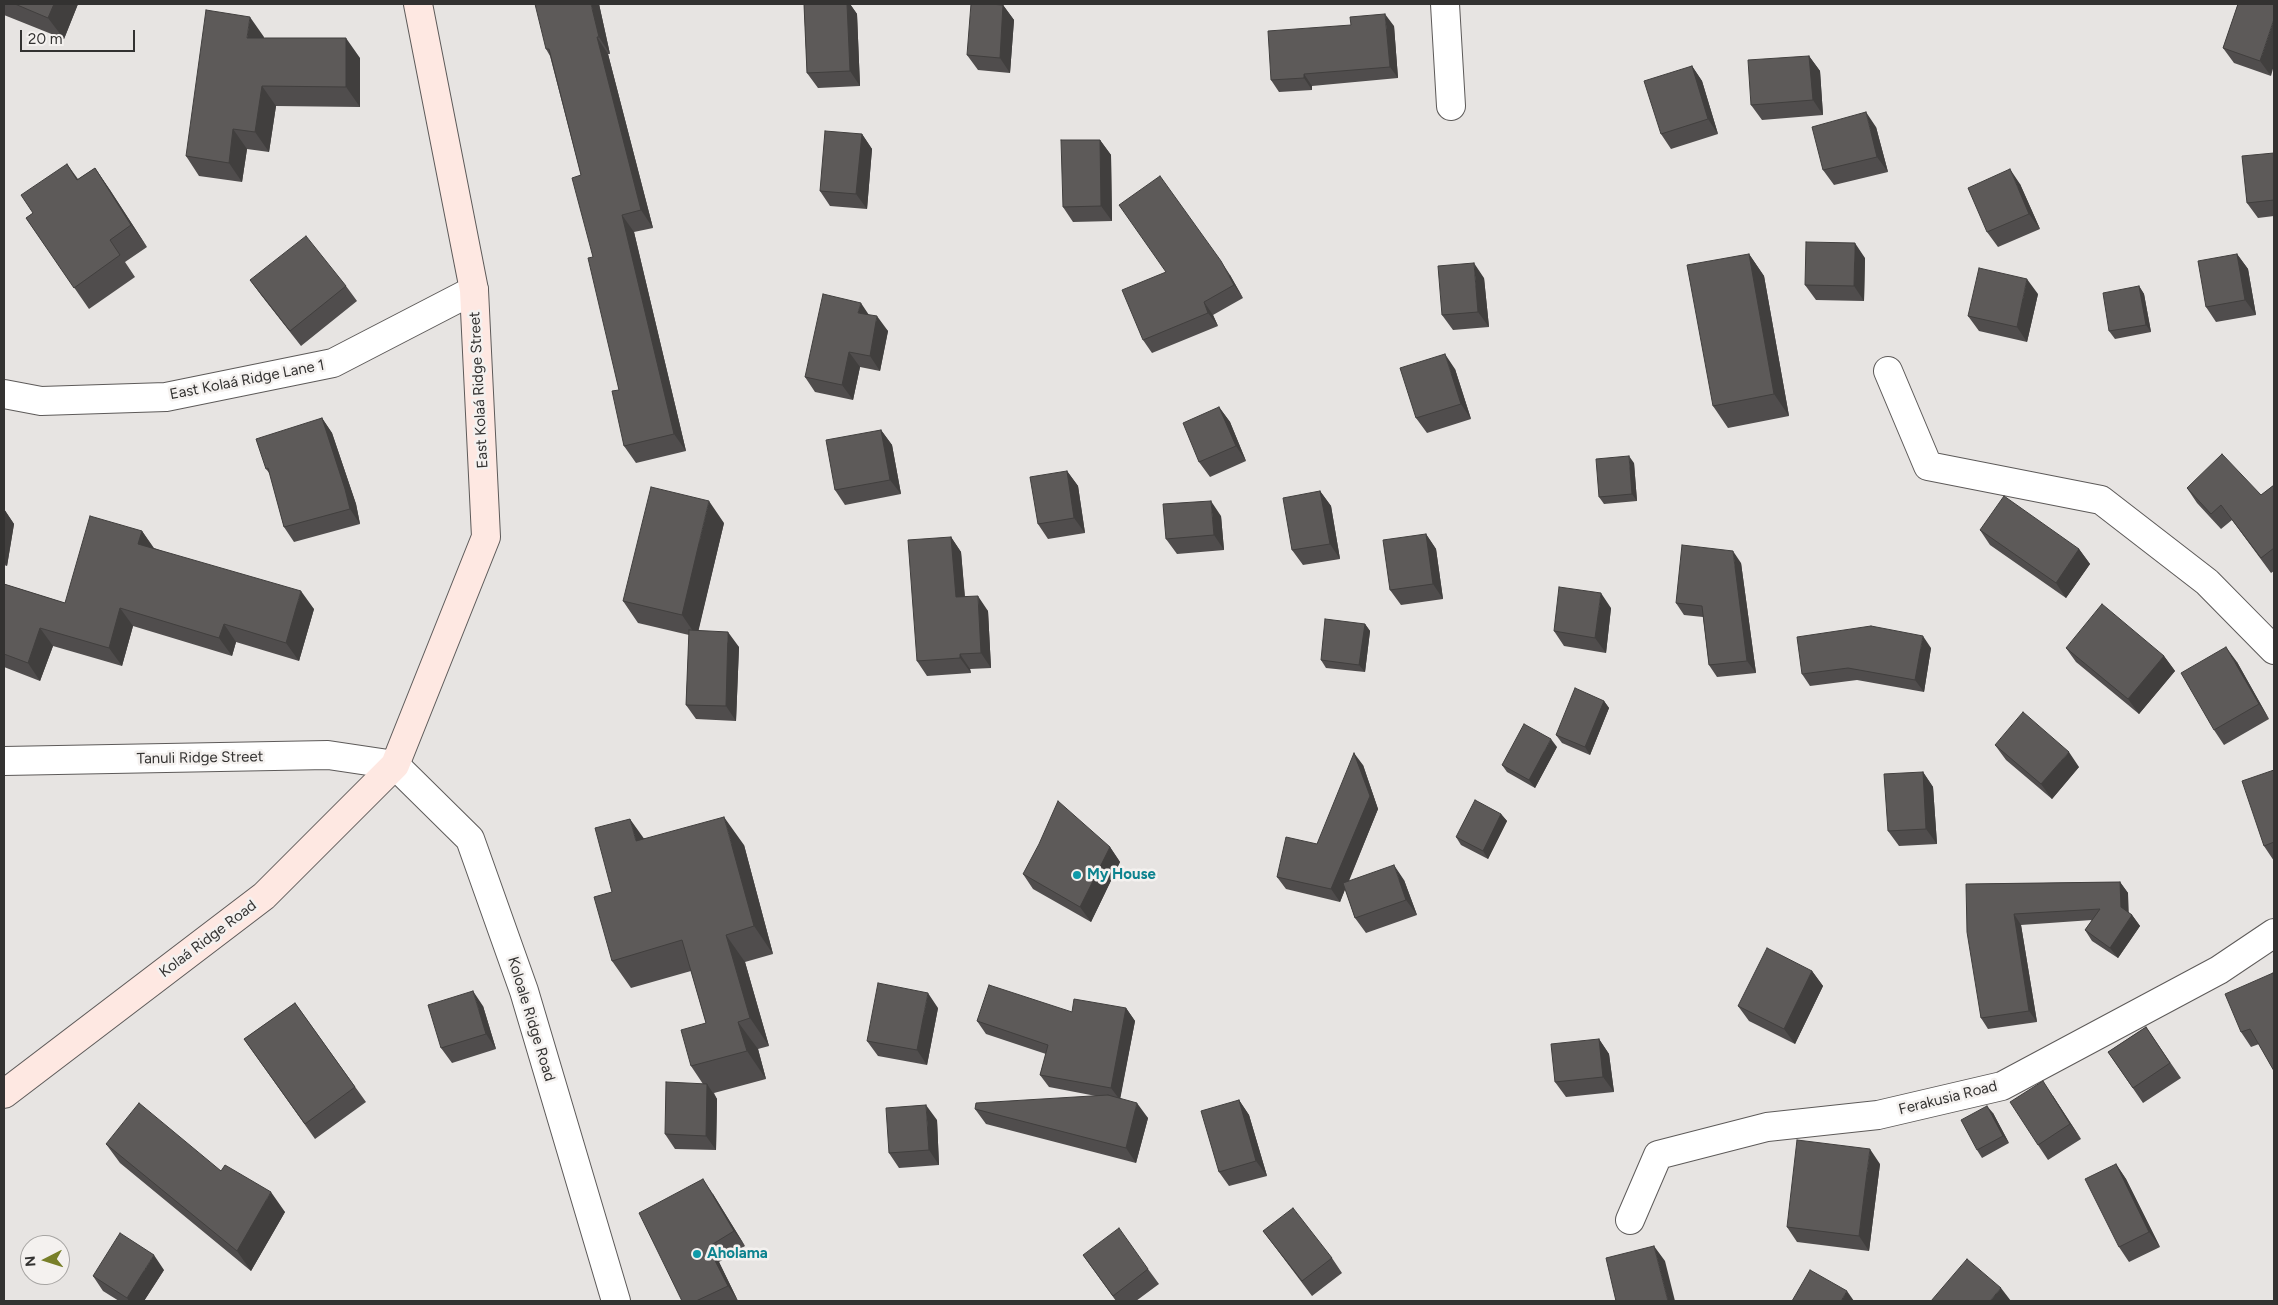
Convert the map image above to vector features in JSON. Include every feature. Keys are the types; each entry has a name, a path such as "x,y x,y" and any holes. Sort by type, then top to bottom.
{"street":[{"name":"East Kolaá Ridge Street","path":"395,765 486,536 474,290 418,4"},
{"path":"1446,4 1451,106"},
{"name":"East Kolaá Ridge Lane 1","path":"4,394 41,401 166,397 333,363 474,290"},
{"path":"1888,370 1928,466 2101,500 2207,582 2274,650"},
{"name":"Tanuli Ridge Street","path":"4,761 328,756 395,765"},
{"name":"Kolaá Ridge Road","path":"4,1094 264,896 395,765"},
{"name":"Koloale Ridge Road","path":"395,765 470,839 524,991 616,1301"},
{"name":"Ferakusia Road","path":"1630,1220 1658,1155 1766,1127 1878,1115 2002,1086 2219,970 2274,934"}],"building":[{"path":"15,4 54,4 48,18"},
{"path":"535,4 591,4 599,37 597,37 641,210 622,215 674,434 624,446 612,391 619,390 588,258 593,257 572,178 581,175 549,49 546,49"},
{"path":"804,4 847,4 850,71 807,73"},
{"path":"971,4 1003,5 1000,58 967,55"},
{"path":"2238,4 2274,4 2274,19 2260,61 2223,48"},
{"path":"206,10 250,17 247,38 346,38 346,87 262,86 255,132 233,129 229,163 186,156"},
{"path":"1385,14 1390,67 1304,74 1304,78 1271,80 1268,31 1351,25 1350,17"},
{"path":"1809,56 1813,100 1751,105 1748,60"},
{"path":"1692,66 1708,119 1661,134 1644,81"},
{"path":"1866,112 1877,157 1823,170 1812,127"},
{"path":"825,131 862,134 856,194 820,191"},
{"path":"1061,140 1100,140 1101,206 1063,207"},
{"path":"2274,153 2274,200 2247,203 2242,156"},
{"path":"67,164 77,180 95,168 131,225 110,240 120,255 74,288 26,218 33,213 21,195"},
{"path":"2010,169 2029,214 1987,232 1968,188"},
{"path":"1160,176 1221,261 1234,285 1204,302 1208,313 1143,340 1122,290 1166,272 1119,205"},
{"path":"306,236 346,286 290,331 250,280"},
{"path":"1806,242 1855,243 1854,286 1805,285"},
{"path":"1749,254 1774,394 1713,406 1687,265"},
{"path":"2237,254 2245,300 2206,307 2198,261"},
{"path":"1474,263 1478,312 1442,315 1438,266"},
{"path":"1979,268 2027,279 2017,327 1968,316"},
{"path":"2139,286 2146,325 2109,331 2103,293"},
{"path":"823,294 861,303 858,313 877,316 870,356 849,352 842,385 805,377"},
{"path":"1445,354 1461,404 1416,418 1400,368"},
{"path":"1219,407 1236,446 1199,462 1183,423"},
{"path":"322,418 350,509 284,527 268,468 266,469 256,439"},
{"path":"881,430 890,480 835,490 826,440"},
{"path":"2222,454 2261,495 2274,485 2274,548 2261,558 2221,505 2211,514 2187,488"},
{"path":"1629,456 1632,494 1599,497 1596,459"},
{"path":"1067,471 1074,518 1038,524 1030,477"},
{"path":"651,487 709,501 682,615 623,601"},
{"path":"1320,491 1330,544 1292,550 1283,498"},
{"path":"2004,496 2079,549 2056,583 1980,530"},
{"path":"1211,501 1214,535 1166,539 1163,504"},
{"path":"90,516 142,531 138,544 301,591 286,643 224,624 219,638 120,608 109,648 40,628 28,663 4,654 4,584 65,603"},
{"path":"1426,534 1433,584 1390,590 1383,540"},
{"path":"951,537 956,597 978,596 981,653 960,654 960,658 917,661 908,540"},
{"path":"1682,545 1733,551 1747,661 1709,665 1702,606 1676,603"},
{"path":"1559,587 1601,593 1595,638 1554,631"},
{"path":"2102,604 2164,656 2128,699 2066,648"},
{"path":"1325,619 1365,624 1359,665 1321,660"},
{"path":"1871,626 1923,636 1915,680 1848,668 1802,674 1797,637"},
{"path":"689,630 728,632 726,706 686,705"},
{"path":"2226,647 2259,704 2214,730 2181,673"},
{"path":"1575,688 1604,701 1585,747 1556,735"},
{"path":"2023,712 2069,752 2041,784 1995,745"},
{"path":"1524,724 1551,739 1529,780 1502,765"},
{"path":"1354,753 1370,796 1331,889 1277,877 1286,837 1317,844"},
{"path":"2274,770 2274,842 2264,846 2242,781"},
{"path":"1923,772 1926,829 1888,831 1884,774"},
{"path":"1475,800 1501,814 1483,851 1456,837"},
{"name":"My House","path":"1058,801 1110,847 1080,907 1023,874"},
{"path":"724,817 754,926 726,935 750,1018 738,1022 747,1051 691,1066 681,1030 706,1023 682,940 612,961 594,897 612,892 595,828 630,819 636,841"},
{"path":"1394,865 1406,900 1355,918 1343,883"},
{"path":"2120,882 2121,907 2132,915 2110,948 2085,930 2100,909 2014,914 2029,1011 1981,1018 1967,932 1966,884"},
{"path":"1767,948 1812,971 1784,1029 1738,1006"},
{"path":"2273,973 2274,1071 2250,1029 2241,1032 2225,994"},
{"path":"878,983 928,993 917,1050 867,1041"},
{"path":"989,985 1072,1012 1074,999 1126,1008 1111,1088 1040,1075 1048,1045 977,1021"},
{"path":"473,991 486,1034 441,1048 428,1005"},
{"path":"295,1003 355,1087 305,1124 244,1039"},
{"path":"2146,1027 2170,1063 2133,1088 2108,1052"},
{"path":"1599,1039 1603,1077 1555,1082 1551,1044"},
{"path":"2043,1081 2070,1124 2038,1145 2010,1102"},
{"path":"666,1082 707,1084 706,1136 665,1134"},
{"path":"1108,1095 1137,1103 1126,1148 975,1109 976,1103"},
{"path":"1239,1100 1256,1161 1219,1172 1201,1111"},
{"path":"139,1103 221,1171 225,1165 271,1192 237,1251 106,1144"},
{"path":"926,1105 929,1150 889,1153 886,1108"},
{"path":"1987,1106 2003,1136 1977,1150 1961,1120"},
{"path":"1797,1140 1870,1149 1859,1236 1787,1227"},
{"path":"2116,1164 2149,1232 2119,1247 2085,1179"},
{"name":"Aholama","path":"703,1179 734,1231 708,1247 728,1286 696,1301 682,1301 639,1213"},
{"path":"1293,1208 1332,1258 1302,1281 1263,1231"},
{"path":"1119,1228 1148,1269 1113,1296 1083,1255"},
{"path":"120,1233 154,1255 127,1298 93,1276"},
{"path":"1654,1246 1668,1301 1616,1301 1606,1258"},
{"path":"1967,1259 2001,1288 1990,1301 1931,1301"},
{"path":"1810,1270 1847,1291 1841,1301 1792,1301"}],"place":[{"name":"My House","path":"1077,875"},
{"name":"Aholama","path":"697,1254"}]}
